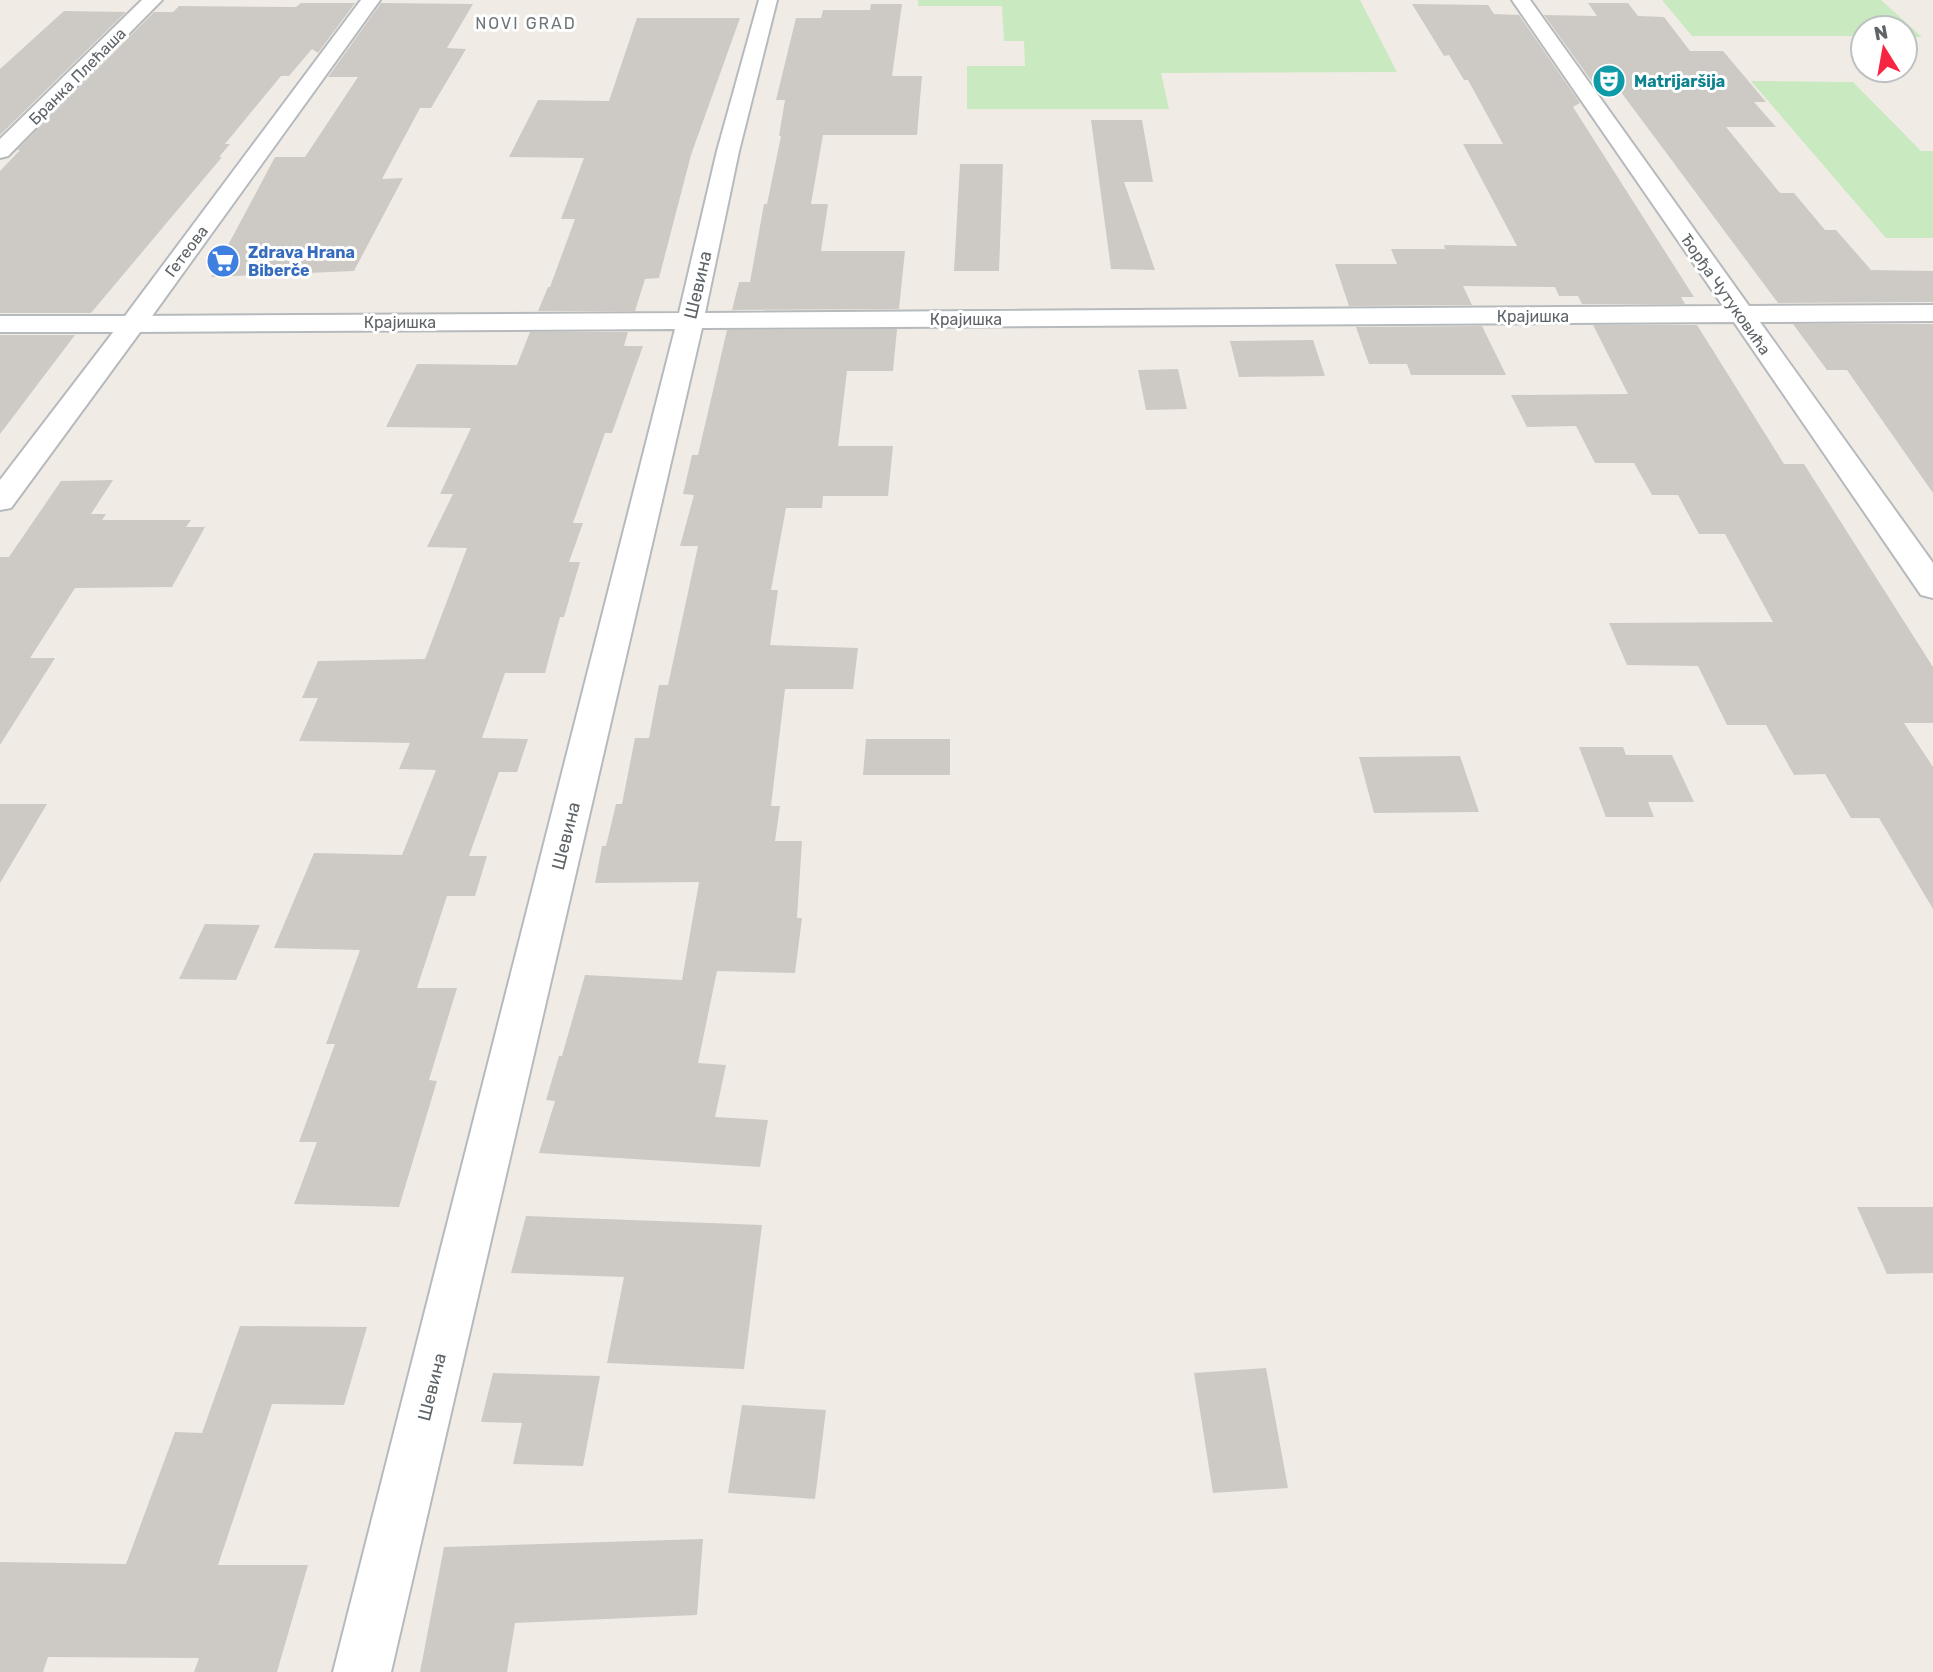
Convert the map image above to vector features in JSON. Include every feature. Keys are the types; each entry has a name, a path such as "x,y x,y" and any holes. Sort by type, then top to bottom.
{"street":[{"name":"Бранка Плећаша","path":"0,151 153,0"},
{"name":"Гетеова","path":"0,501 371,0"},
{"name":"Шевина","path":"362,1672 690,320 728,151 768,0"},
{"name":"Ђорђа Чутуковића","path":"1521,0 1933,587"},
{"path":"0,116 36,116"},
{"name":"Крајишка","path":"0,324 1933,313"}],"green space":[{"path":"918,0 1360,0 1397,72 1161,73 1169,109 967,109 967,66 1025,66 1024,41 1004,41 1002,6 918,6"},
{"path":"1662,0 1881,0 1897,14 1849,14 1849,36 1692,36"},
{"path":"1751,81 1855,84 1921,151 1933,151 1933,238 1886,238"}],"building":[{"path":"301,3 355,3 318,53 312,49 289,76 281,76 225,144 230,144 219,157 222,157 91,313 0,313 0,171 20,150 17,150 154,12 173,12 179,6 296,7"},
{"path":"381,3 473,4 447,48 466,49 431,108 420,108 382,179 403,178 354,271 211,277 275,157 305,157 358,77 328,77"},
{"path":"1588,3 1628,3 1638,16 1664,17 1690,51 1723,51 1766,102 1754,102 1776,127 1726,127 1780,193 1794,193 1825,230 1836,230 1871,270 1933,271 1933,302 1778,303 1612,80 1598,90 1544,15 1597,16"},
{"path":"871,4 902,4 892,76 922,76 917,135 823,135 811,204 828,204 821,251 905,251 899,309 732,310 739,282 750,282 764,204 767,204 781,136 785,100 776,100 796,18 821,18 823,10 870,10"},
{"path":"1412,4 1488,5 1494,14 1519,15 1580,103 1573,107 1694,297 1681,297 1685,304 1582,304 1578,296 1559,296 1555,287 1463,286 1472,305 1349,306 1335,264 1397,264 1391,249 1445,249 1444,245 1517,246 1463,144 1503,144 1468,80 1464,80 1449,55 1444,56"},
{"path":"64,11 126,12 0,135 0,69"},
{"path":"637,18 740,18 691,155 659,278 645,279 635,311 538,311 550,287 575,219 561,219 584,158 509,157 538,100 609,101"},
{"path":"1091,120 1142,120 1153,182 1124,182 1155,270 1111,269"},
{"path":"960,164 1003,164 999,271 954,271"},
{"path":"1793,324 1933,324 1933,493 1847,370 1827,370"},
{"path":"1593,325 1697,325 1784,464 1804,464 1933,667 1933,723 1904,723 1933,767 1933,909 1879,818 1851,818 1825,774 1794,775 1766,725 1727,725 1698,666 1627,665 1609,623 1773,622 1725,534 1699,534 1678,495 1652,495 1634,463 1595,463 1576,426 1527,427 1511,395 1628,394"},
{"path":"1482,326 1506,375 1411,375 1407,364 1369,364 1356,327"},
{"path":"897,329 893,371 847,371 838,446 893,446 888,496 823,496 822,508 786,508 771,590 778,590 770,645 858,648 853,689 785,689 771,806 780,806 775,841 802,841 797,918 802,918 795,973 717,971 698,1063 726,1065 715,1117 768,1120 760,1167 539,1153 555,1101 546,1100 559,1056 562,1056 585,975 682,980 699,882 595,883 602,846 606,846 616,804 622,804 635,738 649,738 659,685 668,685 698,546 680,546 694,495 683,494 692,455 698,455 727,330"},
{"path":"530,332 628,332 624,346 643,346 612,433 605,433 573,523 583,523 569,562 580,562 564,617 560,617 545,673 505,673 482,738 528,739 517,772 499,772 469,856 487,856 475,896 447,896 417,988 457,988 429,1080 437,1081 399,1207 294,1204 317,1142 299,1142 335,1044 326,1044 360,950 274,948 314,853 402,855 436,770 399,769 410,743 299,741 318,698 302,698 318,661 425,659 467,548 427,547 453,494 440,494 471,428 386,427 417,364 517,365"},
{"path":"0,335 75,335 0,434"},
{"path":"1313,340 1325,376 1239,377 1230,341"},
{"path":"1178,369 1187,409 1146,410 1138,370"},
{"path":"113,480 91,514 106,514 102,520 191,520 186,527 205,527 172,587 75,588 30,658 55,658 0,745 0,557 9,557 61,481"},
{"path":"866,739 950,739 950,775 863,775"},
{"path":"1579,747 1623,747 1626,755 1672,755 1694,802 1648,802 1654,817 1606,817"},
{"path":"1460,756 1479,812 1374,813 1359,757"},
{"path":"0,804 47,804 0,883"},
{"path":"205,924 260,925 236,980 179,979"},
{"path":"1857,1207 1933,1207 1933,1273 1887,1274"},
{"path":"526,1216 762,1225 744,1369 607,1363 624,1277 511,1273"},
{"path":"240,1326 367,1327 344,1405 272,1404 218,1565 308,1565 277,1672 194,1672 199,1658 48,1657 43,1672 0,1672 0,1562 126,1564 175,1432 202,1433"},
{"path":"1266,1368 1288,1488 1213,1493 1194,1373"},
{"path":"493,1373 600,1376 583,1466 513,1464 522,1423 481,1422"},
{"path":"742,1405 826,1410 815,1499 728,1493"},
{"path":"703,1539 697,1615 515,1623 507,1672 420,1672 444,1547"}],"place":[{"name":"Matrijaršija","path":"1609,81"},
{"name":"Zdrava Hrana Biberče","path":"223,261"}],"district":[{"name":"NOVI GRAD","path":"526,23"}]}
